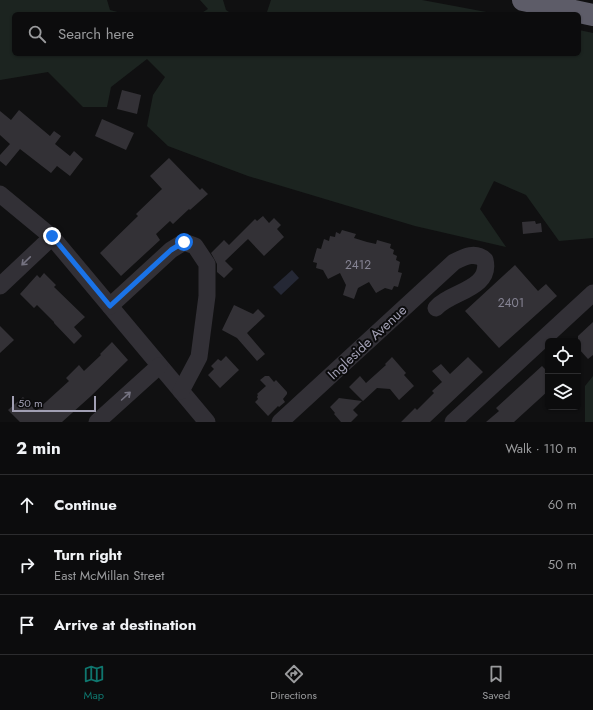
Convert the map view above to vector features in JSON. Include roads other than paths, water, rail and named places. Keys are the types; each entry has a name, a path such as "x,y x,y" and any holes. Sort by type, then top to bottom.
{"highway":[{"path":"523,0 579,12"},
{"path":"581,12 593,15"}],"street":[{"path":"0,194 52,236 207,422"},
{"path":"0,286 52,236"},
{"path":"108,303 171,250 184,242 195,246 207,264 207,296 199,357 181,392"},
{"path":"108,303 160,250"},
{"name":"Ingleside Avenue","path":"280,422 454,262 464,257 476,255 482,257 486,264 485,272 478,282 470,288 444,301 436,308"},
{"path":"453,422 593,293"},
{"path":"97,422 159,366"}],"water":[{"path":"292,270 299,278 281,295 273,287"}]}
